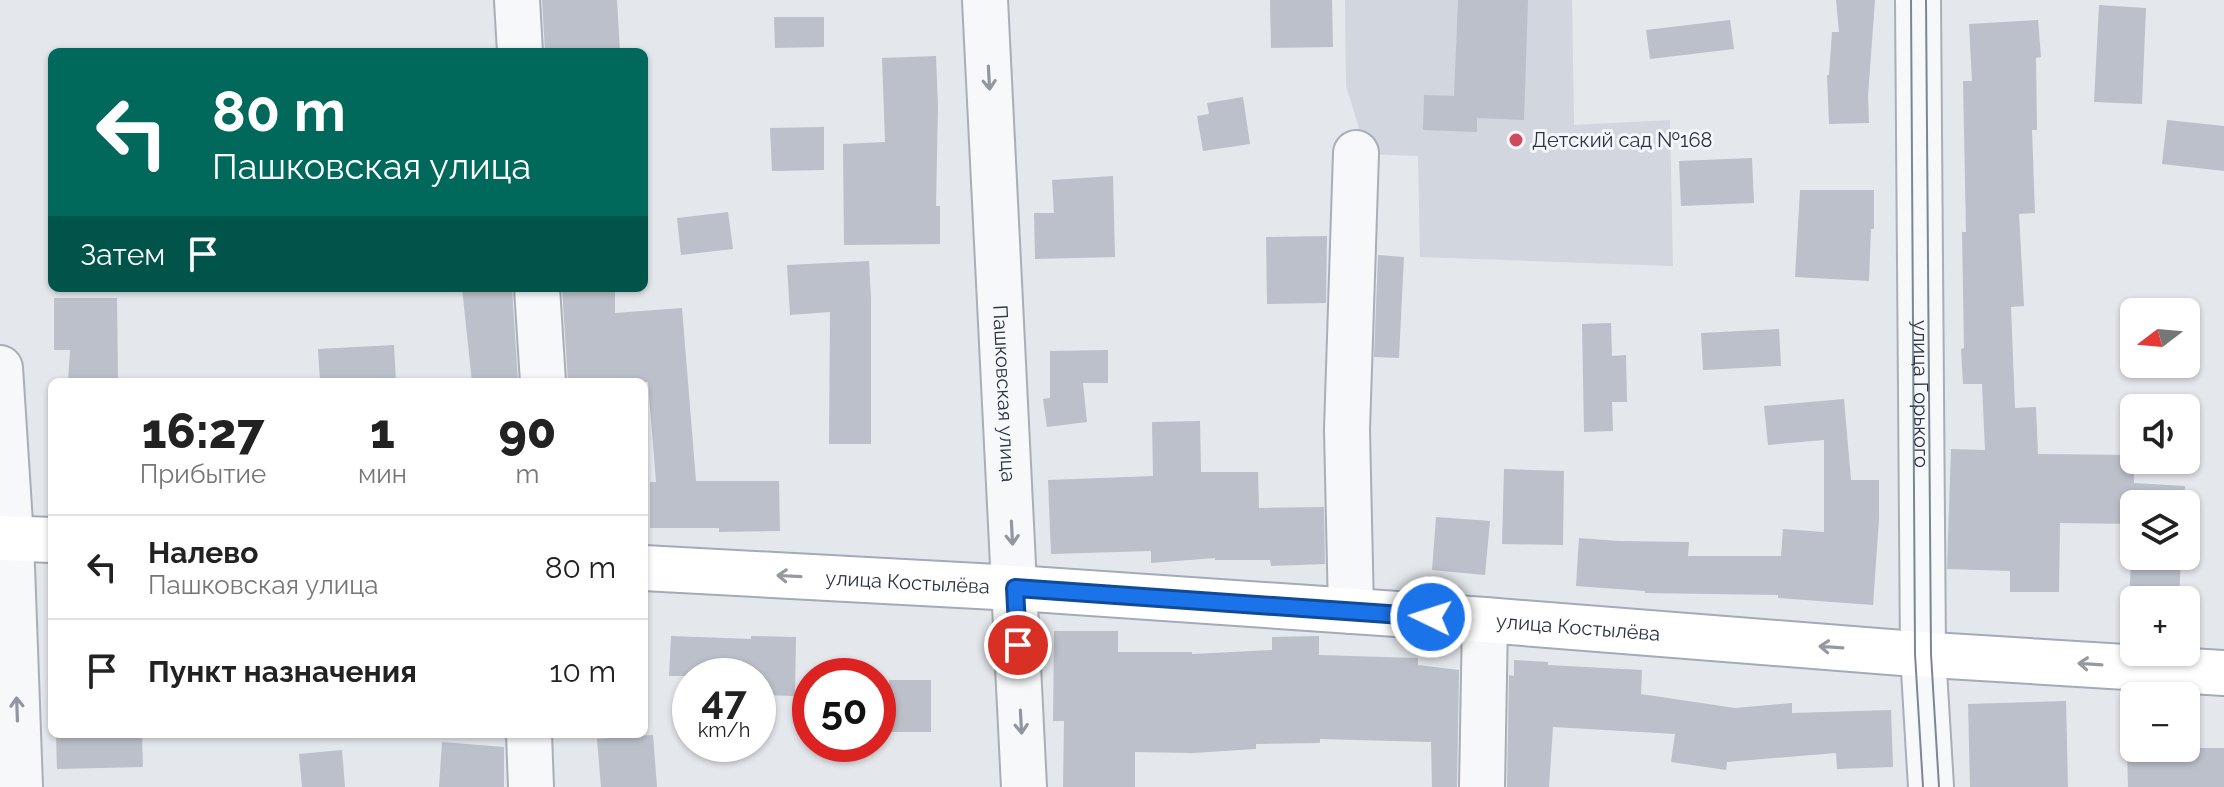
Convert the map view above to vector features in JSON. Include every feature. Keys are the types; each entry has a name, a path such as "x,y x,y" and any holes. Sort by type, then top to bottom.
{"main road":[{"name":"улица Костылёва","path":"648,568 1015,588 2224,673"}],"street":[{"path":"517,0 520,48"},
{"name":"Пашковская улица","path":"985,0 1024,787"},
{"name":"улица Горького","path":"1918,0 1923,654 1931,787"},
{"path":"1351,611 1347,430 1356,153"},
{"path":"537,292 543,378"},
{"path":"0,368 21,539 20,787"},
{"path":"1482,787 1485,620"},
{"path":"529,738 531,787"}],"shaded area":[{"name":"Детский сад №168","path":"1345,0 1572,0 1574,125 1670,120 1673,266 1420,257 1418,156 1367,154 1346,86"}],"building":[{"path":"542,0 617,0 620,48 545,48"},
{"path":"1270,0 1332,0 1333,47 1271,48"},
{"path":"1458,0 1528,0 1524,120 1477,118 1477,132 1423,130 1424,95 1454,96"},
{"path":"1836,0 1875,0 1869,123 1829,124 1827,75 1832,32 1839,32"},
{"path":"2099,5 2146,8 2142,104 2094,102"},
{"path":"774,17 824,17 824,47 775,48"},
{"path":"1730,20 1734,49 1650,59 1646,30"},
{"path":"2038,20 2041,57 2036,58 2037,130 2032,130 2035,213 2019,214 2024,306 2011,307 2015,408 2036,407 2038,454 2120,455 2120,474 2134,474 2134,483 2185,486 2185,490 2120,490 2120,524 2060,523 2059,592 2010,592 2010,571 1947,569 1951,449 1985,450 1982,384 1963,384 1961,349 1964,348 1962,232 1966,232 1963,81 1972,81 1969,24"},
{"path":"936,56 936,206 940,206 940,244 844,245 843,144 885,142 882,58"},
{"path":"1243,97 1250,144 1203,151 1197,116 1209,114 1207,103"},
{"path":"2167,120 2224,126 2224,171 2162,164"},
{"path":"824,127 824,170 772,171 770,128"},
{"path":"1752,158 1754,203 1681,206 1679,161"},
{"path":"1113,176 1115,257 1035,259 1034,213 1054,213 1052,180"},
{"path":"1800,190 1874,190 1869,281 1795,277"},
{"path":"728,212 733,249 681,255 677,218"},
{"path":"1327,236 1326,303 1267,304 1266,237"},
{"path":"1378,255 1404,257 1399,358 1374,357"},
{"path":"869,261 871,444 829,444 830,312 790,315 787,265"},
{"path":"462,292 512,292 518,378 472,378"},
{"path":"562,292 615,292 615,313 682,308 696,481 779,481 780,531 719,532 719,528 650,528 650,482 656,482 648,378 568,378"},
{"path":"54,298 117,298 118,378 68,378 70,350 54,350"},
{"path":"1611,323 1612,356 1626,355 1627,402 1612,402 1613,431 1584,432 1582,324"},
{"path":"1779,329 1781,366 1703,370 1701,333"},
{"path":"394,345 396,378 320,378 318,349"},
{"path":"1108,350 1108,383 1083,383 1087,422 1047,427 1043,399 1050,398 1050,351"},
{"path":"1844,399 1851,480 1879,480 1873,605 1778,598 1778,595 1645,593 1576,586 1579,538 1689,542 1688,556 1781,556 1783,529 1824,532 1824,440 1768,445 1764,406"},
{"path":"1200,421 1201,472 1258,472 1259,508 1324,507 1325,564 1271,566 1270,560 1215,558 1151,563 1151,551 1051,554 1048,480 1153,476 1152,422"},
{"path":"1504,469 1564,471 1563,545 1502,544"},
{"path":"1436,517 1490,521 1485,575 1432,570"},
{"path":"2131,570 2180,570 2180,586 2130,586"},
{"path":"1054,631 1118,631 1118,652 1192,654 1272,650 1272,637 1319,636 1319,655 1418,658 1418,665 1459,670 1457,787 1432,787 1431,742 1320,739 1320,743 1256,744 1256,749 1193,753 1135,752 1135,787 1063,787 1064,721 1053,721"},
{"path":"671,636 796,637 796,658 792,658 792,696 776,695 776,658 672,658 672,676 669,676"},
{"path":"1514,660 1642,670 1641,694 1735,708 1792,703 1792,713 1891,710 1893,767 1837,769 1836,753 1727,762 1726,770 1671,762 1675,734 1553,727 1549,787 1507,787 1509,675 1514,676"},
{"path":"896,680 931,680 931,732 896,732"},
{"path":"2066,701 2068,787 1970,787 1968,704"},
{"path":"653,735 657,787 601,787 597,739 648,738"},
{"path":"56,738 142,738 143,767 57,769"},
{"path":"442,742 504,747 504,787 439,787"},
{"path":"2200,748 2224,748 2224,787 2128,787 2127,762 2200,762"},
{"path":"342,750 345,787 302,787 299,754"}],"tram line":[{"path":"1911,0 1915,654 1923,787"},
{"path":"1926,0 1931,654 1939,787"}],"place":[{"name":"Детский сад №168","path":"1516,140"}],"route":[{"path":"1018,645 1015,588 1431,617"}]}
